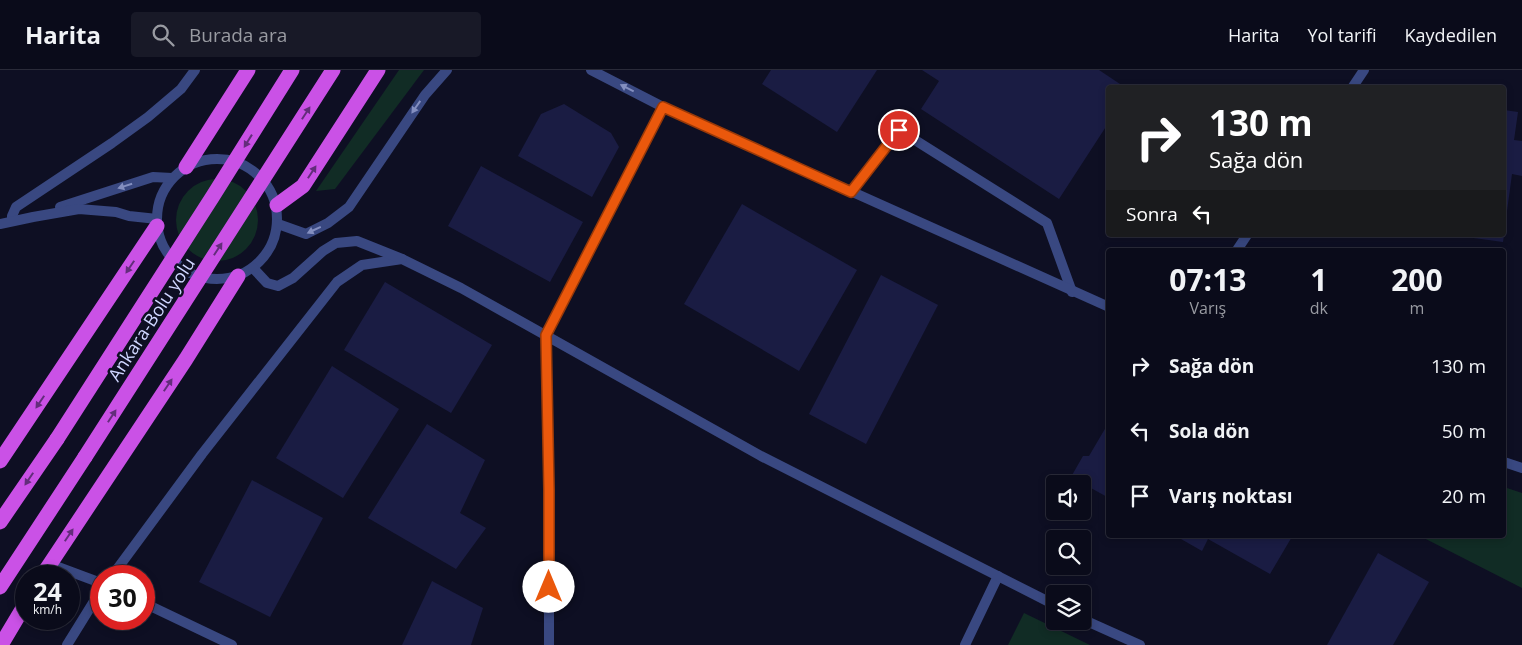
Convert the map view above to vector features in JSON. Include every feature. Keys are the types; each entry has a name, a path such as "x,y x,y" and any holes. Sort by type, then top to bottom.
{"highway":[{"path":"186,167 248,70"},
{"name":"Ankara-Bolu yolu","path":"0,522 213,196 292,70"},
{"name":"Ankara-Bolu yolu","path":"0,587 333,70"},
{"path":"277,205 303,186 378,70"},
{"path":"0,461 157,223"},
{"path":"49,565 186,359 238,276"},
{"path":"1,645 15,621"}],"street":[{"path":"12,221 16,207 112,144 148,117 181,89 195,70"},
{"path":"278,224 306,234 328,223 349,207 425,95 448,70"},
{"path":"591,70 663,107 1106,306"},
{"path":"1354,85 1364,70"},
{"path":"549,645 546,335 663,107"},
{"path":"851,192 899,130 1047,223 1072,292"},
{"path":"222,158 241,163 257,173 270,188 277,205 278,224 274,241 266,256 253,268 238,276 220,279 203,278 186,271 172,259 162,244 157,223 162,192 172,178 186,167 203,160 222,158"},
{"path":"0,224 33,216 153,177 172,178"},
{"path":"33,216 79,209 116,212 157,223"},
{"path":"1238,248 1246,237"},
{"path":"253,268 267,283 278,286 293,278 323,251 336,243 357,241 402,259 461,288 761,456 1046,600"},
{"path":"120,565 202,454 337,282 362,266 402,259"},
{"path":"1506,463 1522,468"},
{"path":"965,645 998,576"},
{"path":"67,645 90,608"},
{"path":"155,608 232,645"},
{"path":"1091,623 1140,645"}],"green space":[{"path":"399,70 424,70 335,189 316,191"},
{"path":"217,179 233,182 246,191 255,204 258,220 255,236 246,249 233,258 217,261 201,258 188,249 179,236 176,220 179,204 188,191 201,182"},
{"path":"1506,488 1522,493 1522,588 1424,538 1506,538"},
{"path":"1024,613 1046,624 1046,630 1059,630 1090,645 1008,645"}],"building":[{"path":"771,70 877,70 837,132 762,84"},
{"path":"922,70 1099,70 1122,85 1106,85 1106,127 1059,199 921,109 939,81"},
{"path":"564,104 611,133 619,147 592,197 518,156 541,114"},
{"path":"1506,110 1518,112 1514,140 1522,141 1522,176 1512,174 1506,219"},
{"path":"481,166 583,222 550,282 448,226"},
{"path":"742,204 857,270 799,371 684,304"},
{"path":"1466,237 1504,237 1503,242"},
{"path":"881,275 938,305 866,444 809,414"},
{"path":"385,282 492,345 451,413 344,350"},
{"path":"332,366 399,409 343,498 276,458"},
{"path":"427,424 485,460 460,513 486,528 456,569 368,518"},
{"path":"1106,427 1106,496 1091,488 1091,475 1072,475 1083,456 1089,456"},
{"path":"252,480 323,518 270,617 199,582"},
{"path":"1179,538 1291,538 1270,574 1208,539 1202,551"},
{"path":"1378,553 1429,582 1393,645 1327,645"},
{"path":"432,581 483,608 471,645 402,645"}],"route":[{"path":"549,587 546,335 663,107 851,192 899,130"}]}
